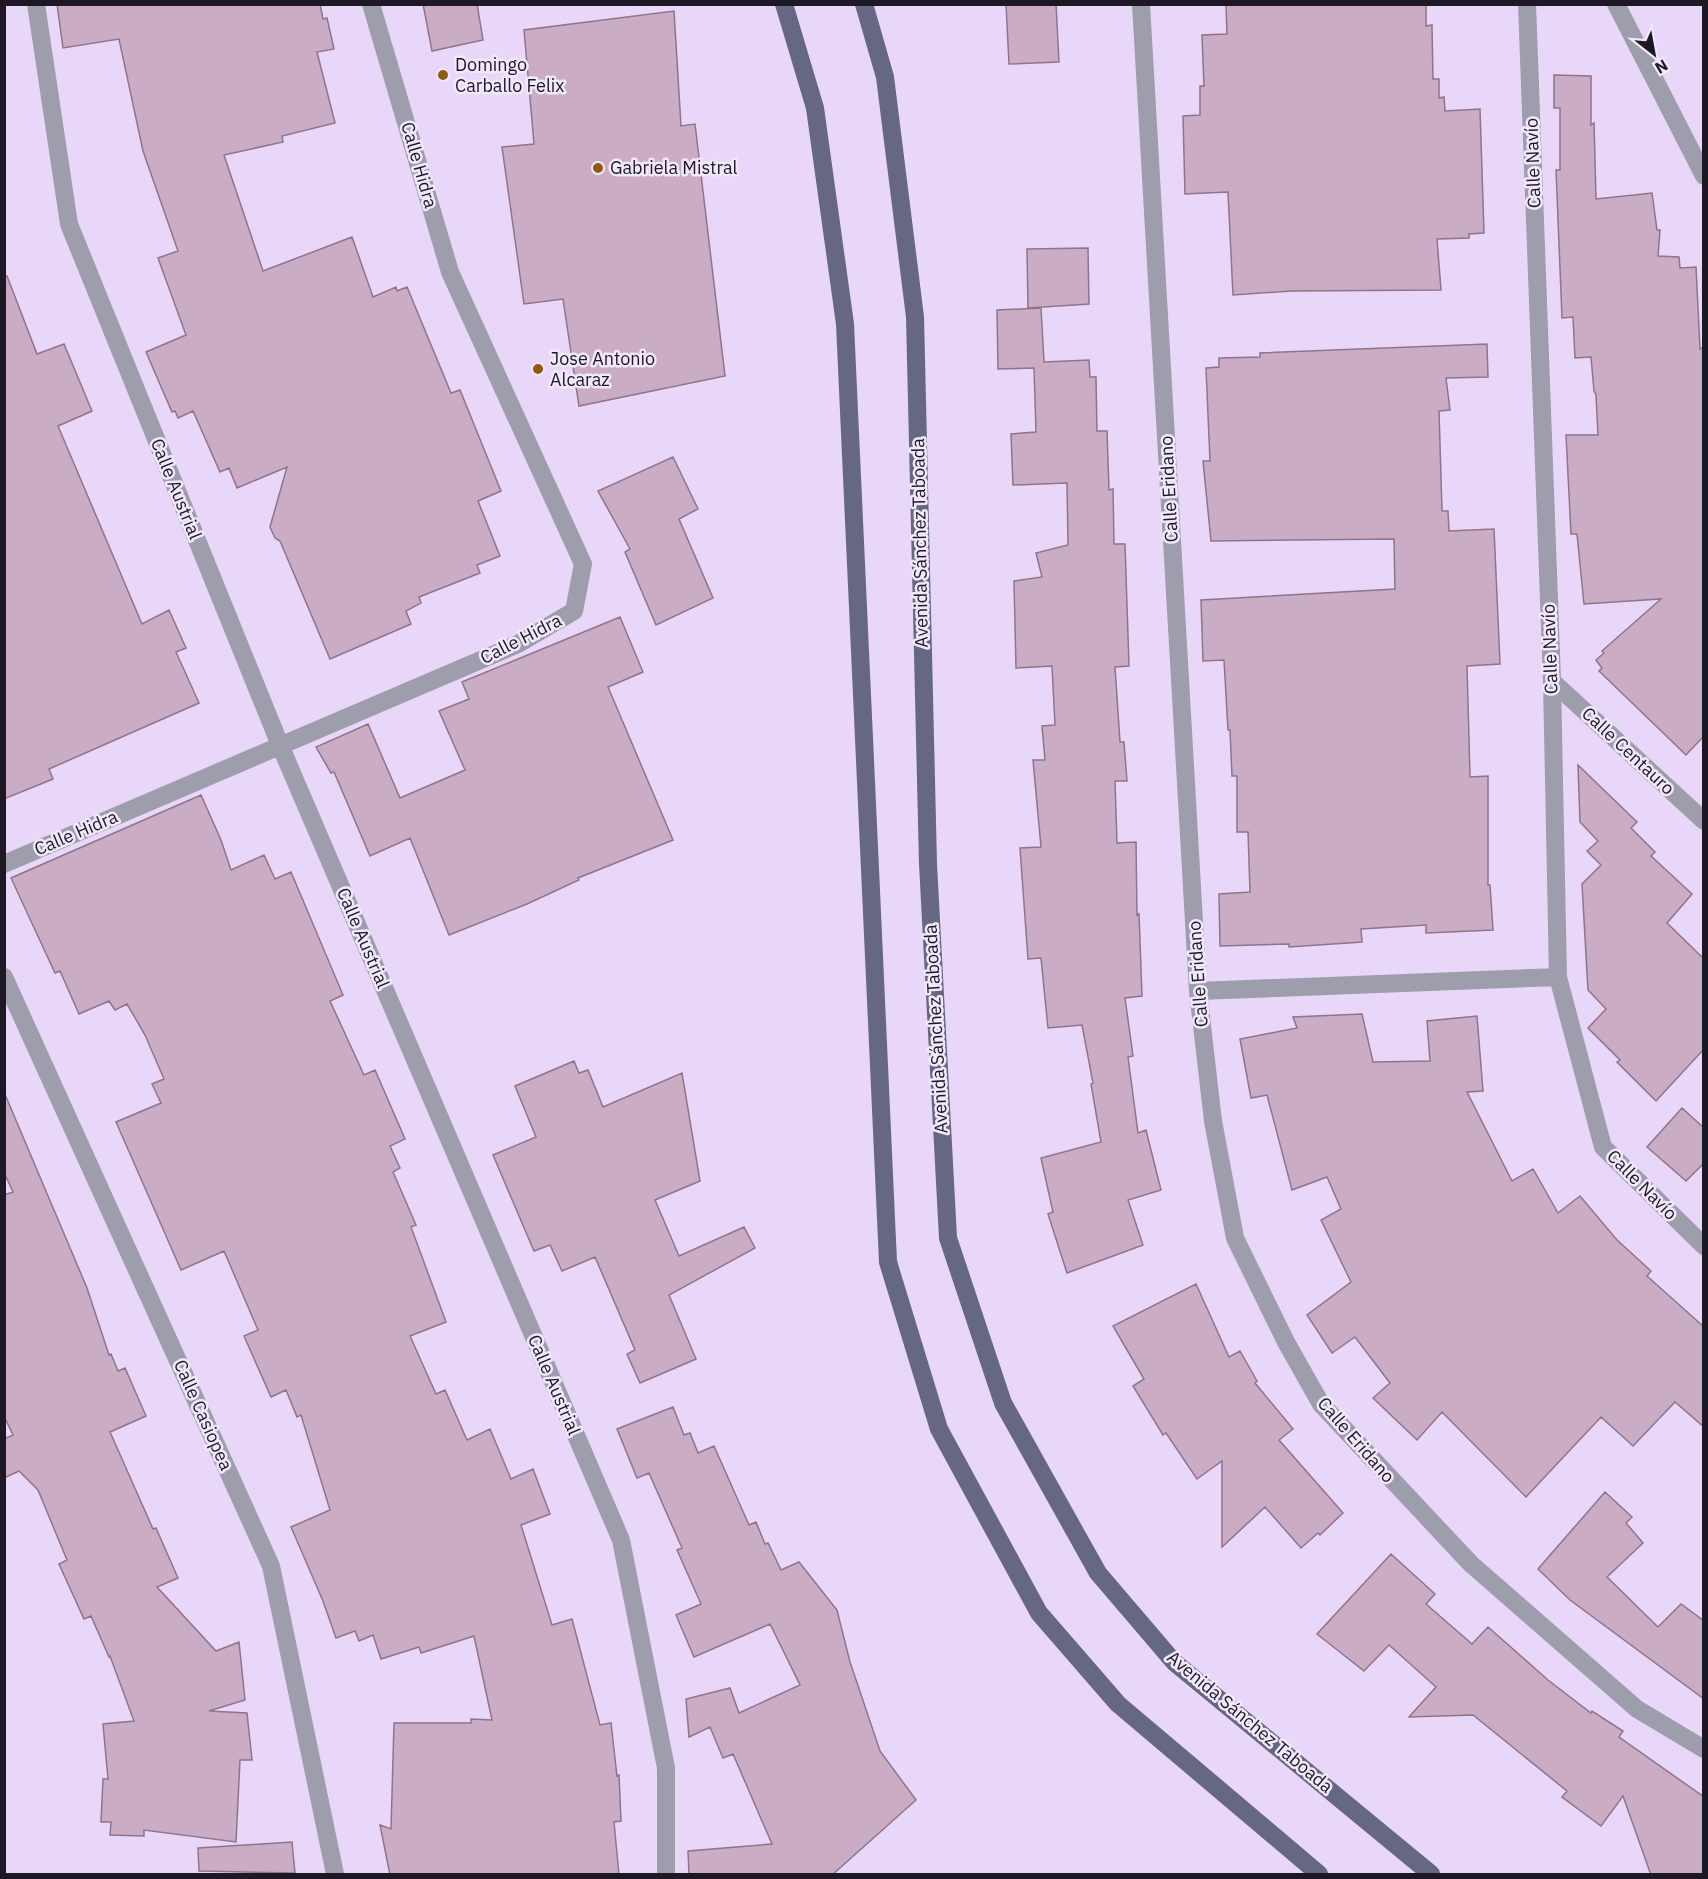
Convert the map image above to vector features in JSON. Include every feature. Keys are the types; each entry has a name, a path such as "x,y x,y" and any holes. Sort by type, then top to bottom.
{"main road":[{"path":"784,4 815,108 845,324 888,1262 939,1429 1039,1613 1118,1704 1319,1875"},
{"name":"Avenida Sánchez Taboada","path":"864,4 885,77 915,317 927,864 948,1238 1003,1403 1098,1573 1174,1662 1431,1875"}],"street":[{"name":"Calle Austrial","path":"36,4 69,224 280,745 621,1540 666,1768 666,1875"},
{"name":"Calle Hidra","path":"4,864 518,644 574,611 583,564 450,272 371,4"},
{"name":"Calle Eridano","path":"1141,4 1198,991 1213,1121 1235,1238 1286,1342 1321,1404 1471,1564 1637,1709 1704,1749"},
{"name":"Calle Navío","path":"1527,4 1552,681 1558,977 1603,1147 1704,1246"},
{"path":"1616,4 1704,176"},
{"name":"Calle Centauro","path":"1552,681 1704,821"},
{"name":"Calle Casiopea","path":"4,977 271,1566 335,1875"},
{"path":"1198,991 1558,977"}],"building":[{"path":"57,4 320,4 323,19 327,18 334,49 317,52 335,123 282,136 283,142 224,155 263,271 352,237 373,297 396,287 397,291 407,287 451,393 460,390 501,491 478,501 500,556 477,565 480,573 419,597 421,603 406,611 411,624 330,659 280,541 275,538 270,527 287,467 237,488 229,468 220,472 193,411 178,418 175,411 172,412 146,352 186,335 158,258 178,251 143,151 119,39 63,48"},
{"path":"423,4 477,4 483,40 432,51"},
{"path":"1006,4 1056,4 1059,62 1009,64"},
{"path":"1226,4 1426,4 1426,26 1432,25 1433,79 1439,79 1439,98 1444,97 1445,111 1480,109 1484,233 1469,234 1469,238 1437,239 1441,290 1291,291 1233,295 1228,192 1185,194 1183,116 1200,115 1200,86 1204,86 1202,35 1227,34"},
{"path":"674,11 681,126 695,124 725,376 579,406 563,299 524,304 502,147 534,144 524,30"},
{"path":"1554,75 1591,76 1591,125 1594,123 1596,199 1652,193 1657,230 1660,230 1658,256 1679,257 1680,268 1696,267 1700,349 1704,347 1704,736 1686,755 1599,671 1602,668 1596,660 1604,653 1602,651 1661,599 1584,604 1577,534 1571,534 1566,435 1598,435 1596,395 1591,357 1575,358 1573,317 1562,318 1556,170 1560,170 1560,108 1554,108"},
{"path":"1088,248 1089,304 1028,308 1027,249"},
{"path":"4,276 7,276 37,354 64,344 92,411 58,426 142,624 169,610 186,648 176,652 199,703 49,769 53,779 4,799"},
{"path":"1041,308 1044,362 1089,360 1090,377 1096,377 1097,431 1107,431 1109,490 1113,489 1114,544 1125,544 1129,666 1115,667 1120,742 1124,742 1127,781 1115,781 1117,843 1136,842 1137,915 1139,914 1142,996 1125,998 1133,1056 1128,1057 1138,1133 1146,1130 1161,1190 1128,1200 1143,1245 1067,1273 1048,1214 1053,1212 1041,1158 1101,1142 1082,1025 1048,1028 1041,958 1028,959 1020,848 1041,847 1033,760 1045,760 1042,726 1055,725 1052,666 1016,668 1014,581 1042,577 1036,553 1068,545 1067,483 1013,485 1011,434 1036,432 1034,368 998,369 997,310"},
{"path":"1487,344 1488,377 1446,378 1450,410 1439,411 1442,511 1448,511 1449,531 1494,529 1500,664 1467,666 1470,777 1488,776 1488,885 1490,885 1493,930 1426,933 1426,925 1361,929 1362,942 1289,947 1289,944 1220,946 1219,894 1250,892 1248,832 1237,832 1237,776 1232,776 1224,660 1203,661 1201,600 1395,589 1394,539 1211,541 1203,461 1210,461 1206,368 1219,367 1219,358 1260,357 1260,353"},
{"path":"673,457 698,509 679,519 713,598 656,625 625,552 630,549 598,491"},
{"path":"620,617 643,672 608,687 673,840 578,878 579,880 527,904 449,935 410,838 370,856 334,772 331,773 316,747 368,724 400,798 465,770 439,711 469,699 462,682"},
{"path":"1578,765 1637,822 1631,828 1655,852 1651,856 1692,894 1667,923 1704,959 1704,1049 1656,1101 1617,1062 1620,1060 1588,1028 1606,1009 1588,990 1582,884 1601,865 1587,851 1598,841 1580,822"},
{"path":"201,795 221,840 231,870 264,855 275,879 291,872 343,995 330,1001 364,1075 375,1070 405,1139 390,1146 400,1168 393,1172 416,1225 411,1227 446,1322 410,1336 436,1394 445,1390 467,1440 490,1429 511,1479 533,1469 550,1514 521,1525 552,1625 572,1619 600,1725 611,1723 617,1776 619,1775 621,1821 614,1822 619,1875 390,1875 380,1825 391,1829 394,1723 471,1723 471,1719 492,1720 474,1636 421,1653 419,1647 381,1659 373,1635 359,1641 355,1631 336,1638 323,1601 291,1527 330,1510 301,1415 297,1417 286,1390 271,1397 244,1336 258,1330 224,1251 181,1270 116,1122 161,1103 152,1084 164,1079 145,1035 127,1004 115,1010 109,1001 79,1014 60,971 55,973 11,878"},
{"path":"1362,1014 1373,1062 1430,1061 1427,1021 1477,1016 1483,1091 1467,1092 1512,1181 1533,1169 1558,1213 1580,1196 1617,1240 1651,1271 1647,1276 1704,1327 1704,1427 1675,1402 1633,1446 1601,1417 1526,1497 1442,1412 1417,1440 1373,1398 1390,1383 1355,1337 1332,1353 1307,1315 1351,1282 1321,1220 1341,1209 1327,1177 1292,1190 1267,1095 1251,1098 1240,1039 1297,1028 1293,1017"},
{"path":"574,1061 579,1073 588,1070 603,1107 682,1073 700,1181 655,1200 679,1256 744,1227 755,1248 669,1295 696,1359 640,1383 627,1354 635,1350 595,1257 562,1271 550,1245 534,1251 493,1155 536,1137 515,1086"},
{"path":"4,1092 87,1288 109,1355 111,1354 118,1371 125,1368 146,1416 110,1432 153,1529 156,1528 178,1578 157,1587 216,1651 239,1642 245,1700 209,1711 247,1713 252,1760 240,1760 236,1842 144,1830 144,1836 110,1835 111,1822 101,1822 103,1779 108,1779 103,1724 134,1721 110,1656 91,1616 84,1619 59,1564 67,1560 38,1490 19,1471 4,1478 4,1439 13,1435 4,1416 4,1195 13,1192 4,1172"},
{"path":"1682,1108 1704,1128 1704,1163 1686,1181 1647,1147"},
{"path":"1196,1284 1229,1357 1240,1351 1257,1381 1255,1383 1293,1429 1279,1440 1343,1513 1320,1535 1318,1533 1301,1548 1265,1507 1222,1547 1222,1461 1197,1479 1166,1433 1163,1435 1133,1386 1144,1379 1113,1326"},
{"path":"673,1407 684,1435 690,1433 698,1453 714,1446 749,1525 756,1522 765,1544 768,1543 781,1570 799,1562 837,1610 850,1662 880,1751 916,1800 832,1875 689,1875 688,1851 772,1844 733,1754 723,1758 710,1727 689,1737 686,1699 730,1688 739,1713 800,1685 770,1624 694,1657 676,1615 701,1604 677,1550 682,1548 649,1473 637,1478 617,1429"},
{"path":"1605,1492 1632,1517 1626,1523 1643,1543 1607,1577 1658,1627 1681,1604 1704,1621 1704,1699 1570,1600 1538,1569"},
{"path":"1391,1554 1435,1594 1426,1604 1472,1644 1488,1627 1548,1680 1591,1713 1592,1711 1623,1731 1619,1737 1704,1797 1704,1875 1651,1875 1623,1796 1601,1826 1562,1797 1567,1791 1473,1715 1409,1717 1436,1687 1389,1645 1364,1671 1317,1634"},
{"path":"292,1842 295,1873 199,1871 198,1848"}],"place":[{"name":"Domingo Carballo Felix","path":"443,75"},
{"name":"Gabriela Mistral","path":"598,168"},
{"name":"Jose Antonio Alcaraz","path":"538,369"}]}
